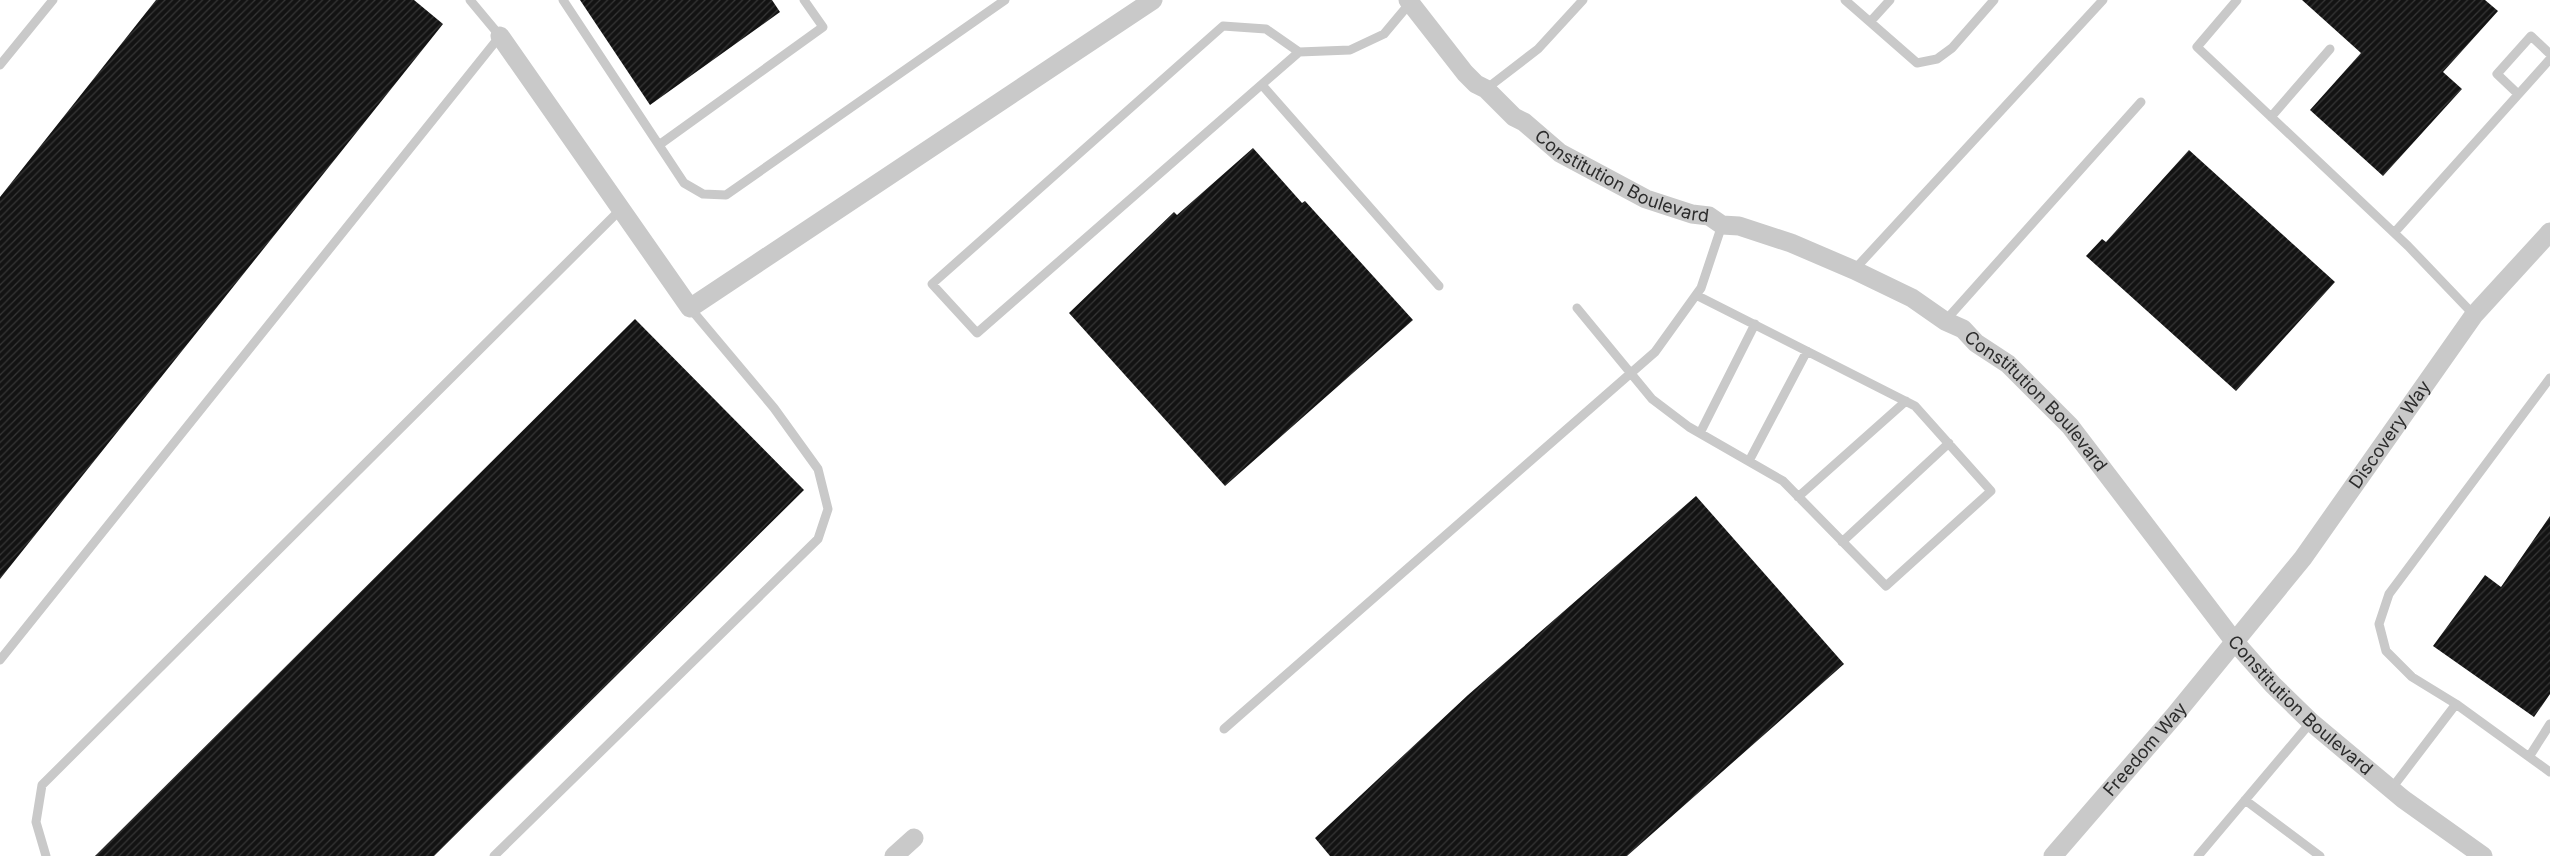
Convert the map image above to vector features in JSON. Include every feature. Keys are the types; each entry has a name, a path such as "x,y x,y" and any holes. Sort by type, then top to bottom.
{"street":[{"path":"500,36 690,308 1152,0"},
{"name":"Constitution Boulevard","path":"1409,2 1421,14 1465,73 1476,84 1486,89 1514,117 1524,122 1560,154 1646,199 1692,214 1708,216 1722,225 1739,226 1791,243 1854,270 1912,298 1945,321 1963,329 1976,342 2008,364 2070,426 2234,641 2311,722 2403,799 2483,856"},
{"name":"Discovery Way","path":"2234,641 2303,558 2474,315 2548,240"},
{"name":"Freedom Way","path":"2053,856 2174,716 2234,641"},
{"path":"894,856 914,838"}],"lane":[{"path":"0,65 53,0"},
{"path":"0,660 500,36 470,0"},
{"path":"563,0 684,183 703,194 726,195 1005,0"},
{"path":"659,145 823,27 804,0"},
{"path":"1486,89 1538,49 1583,0"},
{"path":"1845,0 1917,63 1937,59 1952,48 1994,0"},
{"path":"1870,22 1890,0"},
{"path":"1854,270 2103,0"},
{"path":"2237,0 2197,48 2394,232 2474,315"},
{"path":"1299,52 977,333 932,284 1223,26 1266,29 1299,52 1350,50 1384,34 1409,2"},
{"path":"2518,94 2497,74 2531,36 2550,54"},
{"path":"2271,117 2330,49"},
{"path":"2394,232 2550,59"},
{"path":"1262,85 1439,286"},
{"path":"1945,321 2141,102"},
{"path":"46,856 36,822 42,785 621,209"},
{"path":"1224,729 1655,352 1701,288 1722,225"},
{"path":"1577,308 1652,399 1700,433 1783,482 1886,586 1991,490 1915,406 1696,295"},
{"path":"494,856 818,539 828,509 818,468 774,408 690,308"},
{"path":"1700,433 1754,324"},
{"path":"1748,461 1807,351"},
{"path":"2550,378 2389,594 2379,624 2386,651 2412,677 2456,704 2550,772"},
{"path":"1798,497 1906,401"},
{"path":"1842,542 1949,443"},
{"path":"2392,788 2456,704"},
{"path":"2198,856 2311,722"},
{"path":"2529,757 2550,724"},
{"path":"2246,800 2320,856"}],"building":[{"path":"156,0 414,0 443,24 0,579 0,197"},
{"path":"580,0 772,0 780,12 650,105"},
{"path":"2302,0 2485,0 2498,11 2443,72 2462,89 2383,176 2310,110 2361,53"},
{"path":"1253,148 1302,203 1305,201 1413,320 1225,486 1069,313 1174,212 1177,215"},
{"path":"2189,150 2335,282 2236,391 2086,256 2102,239 2106,242"},
{"path":"635,319 804,490 434,856 95,856"},
{"path":"1696,496 1844,664 1627,856 1330,856 1315,838 1468,695"},
{"path":"2550,516 2550,694 2534,717 2433,646 2485,575 2501,587"}]}
